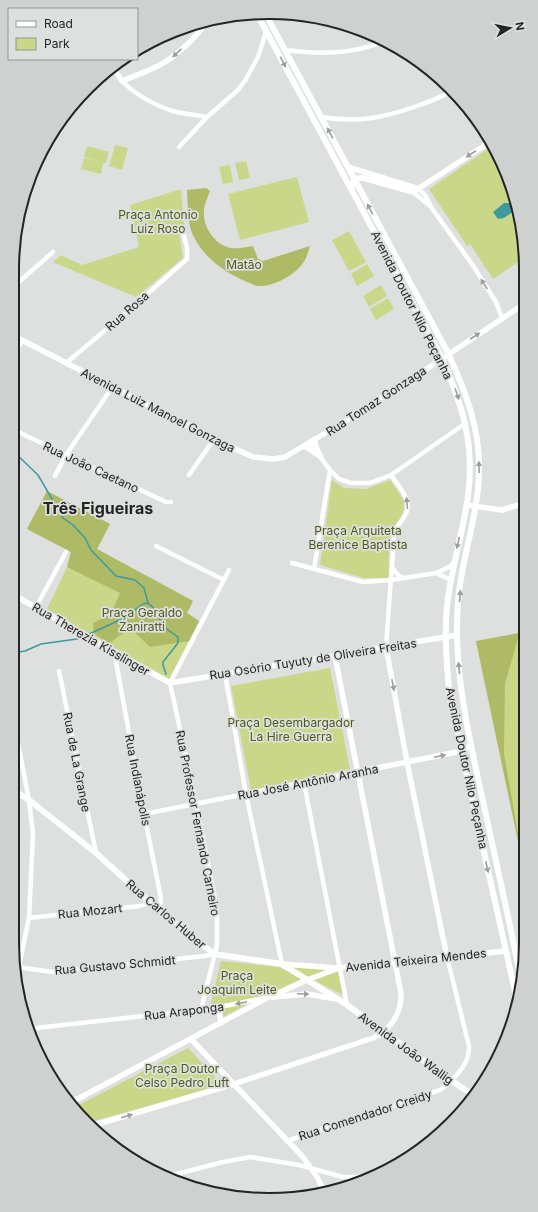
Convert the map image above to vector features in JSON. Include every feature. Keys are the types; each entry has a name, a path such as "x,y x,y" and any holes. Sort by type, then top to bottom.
{"main road":[{"name":"Avenida Doutor Nilo Peçanha","path":"268,19 448,354 463,384 474,425 479,468 475,506 462,574 457,635 461,690 471,745 517,962"},
{"name":"Avenida Doutor Nilo Peçanha","path":"260,20 442,358 455,388 466,423 470,469 466,505 450,580 446,637 447,671 450,699 515,989"},
{"name":"Rua Carlos Huber","path":"19,794 96,853 150,902 214,954 282,964 339,1000"},
{"path":"506,951 512,955 517,962"},
{"name":"Avenida João Wallig","path":"339,1000 469,1092"}],"street":[{"path":"122,81 151,69 171,58 201,29"},
{"path":"179,147 207,117 242,85 258,57 266,32"},
{"path":"285,50 308,53 334,53 358,50 377,43"},
{"path":"116,72 122,81 136,93 153,103 176,112 207,117"},
{"path":"321,117 337,120 366,120 393,114 422,104 447,93"},
{"path":"413,192 486,144"},
{"path":"348,168 419,189 426,196 431,207 499,306 502,318"},
{"path":"352,191 352,185 355,180 363,178 413,192 431,207"},
{"path":"377,181 385,178"},
{"name":"Rua Rosa","path":"66,363 187,259 187,247 183,233"},
{"path":"19,282 53,252"},
{"name":"Rua Tomaz Gonzaga","path":"307,444 419,374 519,307"},
{"name":"Avenida Luiz Manoel Gonzaga","path":"19,338 214,439 253,457 266,460 285,456 307,444"},
{"path":"19,345 22,340"},
{"path":"55,476 66,455 113,386"},
{"path":"307,444 313,447 330,470 339,479 351,483 370,483 390,475 466,423"},
{"name":"Rua João Caetano","path":"19,432 166,502 171,502"},
{"path":"189,474 214,439"},
{"path":"314,440 321,458"},
{"path":"301,447 307,448 321,458"},
{"path":"314,569 330,470"},
{"path":"390,475 406,496 408,505 406,513 395,532 386,647 448,957"},
{"path":"466,505 502,510 519,505"},
{"path":"156,546 224,580"},
{"path":"36,607 66,552"},
{"path":"292,563 363,582 391,580 436,573 450,567 454,563"},
{"path":"392,566 397,574 403,578"},
{"path":"170,683 229,570"},
{"path":"436,573 450,580"},
{"name":"Rua Therezia Kisslinger","path":"19,598 170,683"},
{"name":"Rua Osório Tuyuty de Oliveira Freitas","path":"170,683 457,635"},
{"name":"Rua Indianápolis","path":"114,651 160,893 161,901 159,909"},
{"path":"96,1124 234,1084 373,1038 385,1032 396,1017 402,1002 401,993 334,656"},
{"name":"Rua de La Grange","path":"59,671 96,853"},
{"path":"225,674 246,794 282,964 339,968"},
{"name":"Rua Professor Fernando Carneiro","path":"170,683 196,804 217,914 217,945 201,1010"},
{"name":"Rua José Antônio Aranha","path":"144,814 462,751 471,745"},
{"path":"19,749 29,800 33,834 29,918 20,956"},
{"path":"304,783 347,1005"},
{"name":"Rua Mozart","path":"29,918 140,906 150,902"},
{"name":"Avenida Teixeira Mendes","path":"75,1100 267,998 307,980 339,968 506,951"},
{"name":"Rua Gustavo Schmidt","path":"20,967 53,972 214,954"},
{"name":"Rua Comendador Creidy","path":"287,1140 440,1090 452,1081 466,1063 469,1046 448,957"},
{"name":"Rua Araponga","path":"34,1028 201,1010 286,995 307,994 339,1000"},
{"path":"215,1008 220,1015 221,1023"},
{"path":"191,1039 303,1157 322,1187"},
{"path":"174,1175 222,1162 250,1157 311,1168 343,1177 359,1176"}],"green space":[{"path":"115,145 128,148 122,170 109,166"},
{"path":"87,146 109,152 106,163 103,163 101,174 81,169 84,158 102,162 84,157"},
{"path":"488,149 506,189 517,236 519,262 493,279 470,244 467,246 429,189"},
{"path":"246,161 250,178 239,180 235,163"},
{"path":"230,165 233,182 223,184 219,167"},
{"path":"297,177 309,222 240,240 228,194"},
{"name":"Matão","path":"206,188 210,191 204,209 204,220 214,239 227,247 240,248 253,246 258,259 263,261 310,246 306,258 301,266 291,275 280,281 263,286 254,285 223,269 209,257 197,243 191,230 187,190"},
{"name":"Praça Antonio Luiz Roso","path":"181,189 184,225 179,232 183,258 136,297 53,262 61,255 82,265 139,247 130,205"},
{"path":"349,231 366,262 349,271 332,240"},
{"path":"367,264 374,276 357,286 351,274"},
{"path":"381,285 387,296 369,307 363,296"},
{"path":"388,298 394,309 376,320 370,309"},
{"name":"Praça Arquiteta Berenice Baptista","path":"332,480 344,488 366,489 390,480 403,500 404,510 393,529 390,542 389,578 363,578 320,565"},
{"name":"Praça Geraldo Zaniratti","path":"47,491 110,524 97,549 193,601 187,613 199,621 169,679 47,609 67,567 71,552 27,529"},
{"name":"Praça Geraldo Zaniratti","path":"47,491 110,524 97,549 193,601 187,613 199,621 189,641 150,647 130,628 110,643 94,634 93,623 111,614 120,593 67,567 71,552 27,529"},
{"path":"519,633 519,846 476,641"},
{"path":"519,633 519,638 505,684 504,754 519,846 476,641"},
{"name":"Praça Desembargador La Hire Guerra","path":"330,668 350,769 251,790 231,686"},
{"name":"Praça Joaquim Leite","path":"221,961 279,967 301,979 262,998 210,1006"},
{"path":"288,966 332,968 308,978"},
{"path":"338,971 343,995 311,979"},
{"path":"247,1004 223,1017 219,1008"},
{"name":"Praça Doutor Celso Pedro Luft","path":"188,1048 223,1086 97,1120 91,1119 79,1105"}],"water":[{"path":"504,203 510,203 512,212 504,218 498,219 493,212"}],"waterway":[{"path":"19,457 38,475 63,518 73,525 85,538 91,550 116,576 135,580 144,588 148,603"},
{"path":"87,635 122,619 143,604 148,603 158,612 161,625 178,637 178,643 163,662 166,674"},
{"path":"19,652 41,644 77,639 84,636"}],"district":[{"name":"Três Figueiras","path":"98,508"}]}
